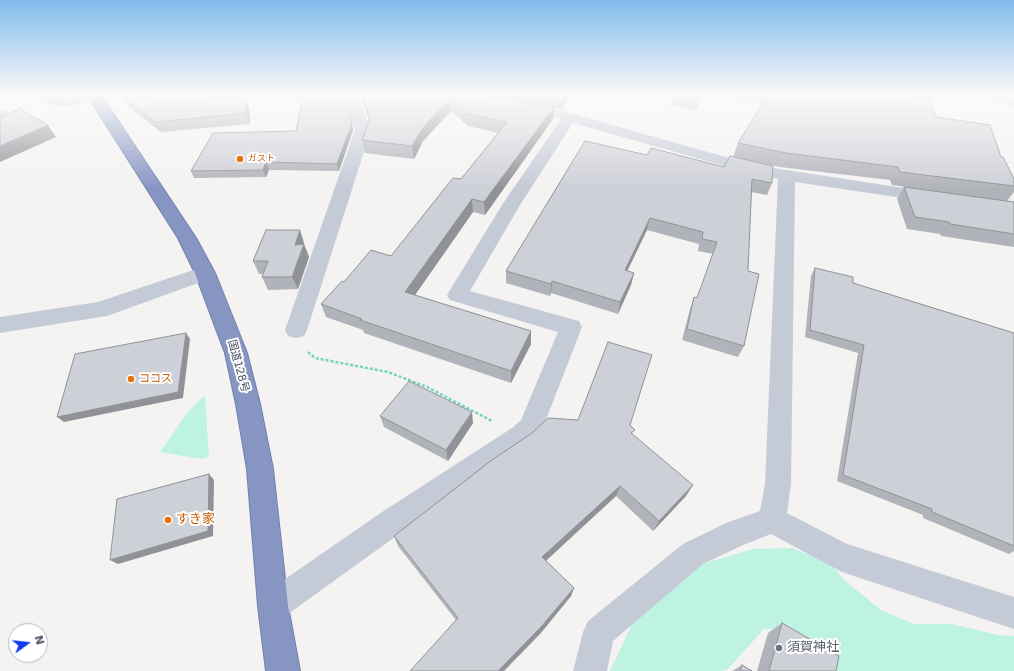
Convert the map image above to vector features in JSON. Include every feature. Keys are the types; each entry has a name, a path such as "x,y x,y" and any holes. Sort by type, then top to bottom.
{"highway":[{"name":"国道128号","path":"114,126 187,238 205,273 236,353 248,404 260,469 273,606 283,671"}],"street":[{"path":"296,330 363,130 362,126"},
{"path":"273,606 390,524 521,436 531,427 571,328 457,295 511,205 563,126"},
{"path":"606,126 722,162 787,176 943,199"},
{"path":"772,520 778,484 787,176"},
{"path":"0,326 100,310 205,273"},
{"path":"590,671 599,632 693,554 736,533 772,520 842,557 1014,613"}],"path":[{"path":"296,330 300,346 315,358 388,372 427,387 521,436"}],"green space":[{"path":"205,395 209,457 201,459 160,452 187,413"},
{"path":"792,548 831,563 843,579 881,610 914,624 952,624 998,635 1014,636 1014,671 818,671 815,645 791,628 764,629 728,669 722,671 610,671 632,624 695,566 753,549"}],"building":[{"path":"0,126 45,126 0,146"},
{"path":"297,126 351,126 337,164 266,162 263,170 191,171 213,133 296,131"},
{"path":"367,126 424,126 412,146 362,140"},
{"path":"504,126 540,126 484,202 472,199 405,292 531,331 511,371 360,320 362,319 321,304 342,281 344,282 371,250 391,256 453,178 461,179"},
{"path":"748,126 990,126 1001,157 1003,157 1014,179 1014,186 900,172 898,167 786,153 738,143"},
{"path":"585,141 647,155 651,148 724,167 730,156 773,166 772,183 752,179 748,271 759,274 744,346 687,329 694,297 697,298 717,242 702,239 703,232 650,218 625,270 634,273 620,302 552,281 551,284 506,271"},
{"path":"904,187 1014,202 1014,234 915,217"},
{"path":"266,230 300,230 295,245 304,244 292,277 262,277 268,261 253,261"},
{"path":"815,268 853,277 853,283 1014,333 1014,546 932,512 932,509 843,475 864,345 810,330"},
{"name":"ココス","path":"186,333 178,392 57,417 75,354"},
{"path":"608,342 652,355 630,425 635,430 631,433 693,485 659,521 620,486 542,557 574,588 541,627 498,671 410,671 458,618 394,536 492,460 532,433 548,418 578,420"},
{"path":"409,381 472,412 446,450 380,416"},
{"name":"すき家","path":"209,474 208,531 110,560 117,499"},
{"path":"782,623 839,656 836,671 769,671"},
{"path":"742,665 752,671 740,671"}],"place":[{"name":"ガスト","path":"240,159"},
{"name":"ココス","path":"131,379"},
{"name":"すき家","path":"168,520"},
{"name":"須賀神社","path":"779,648"}]}
